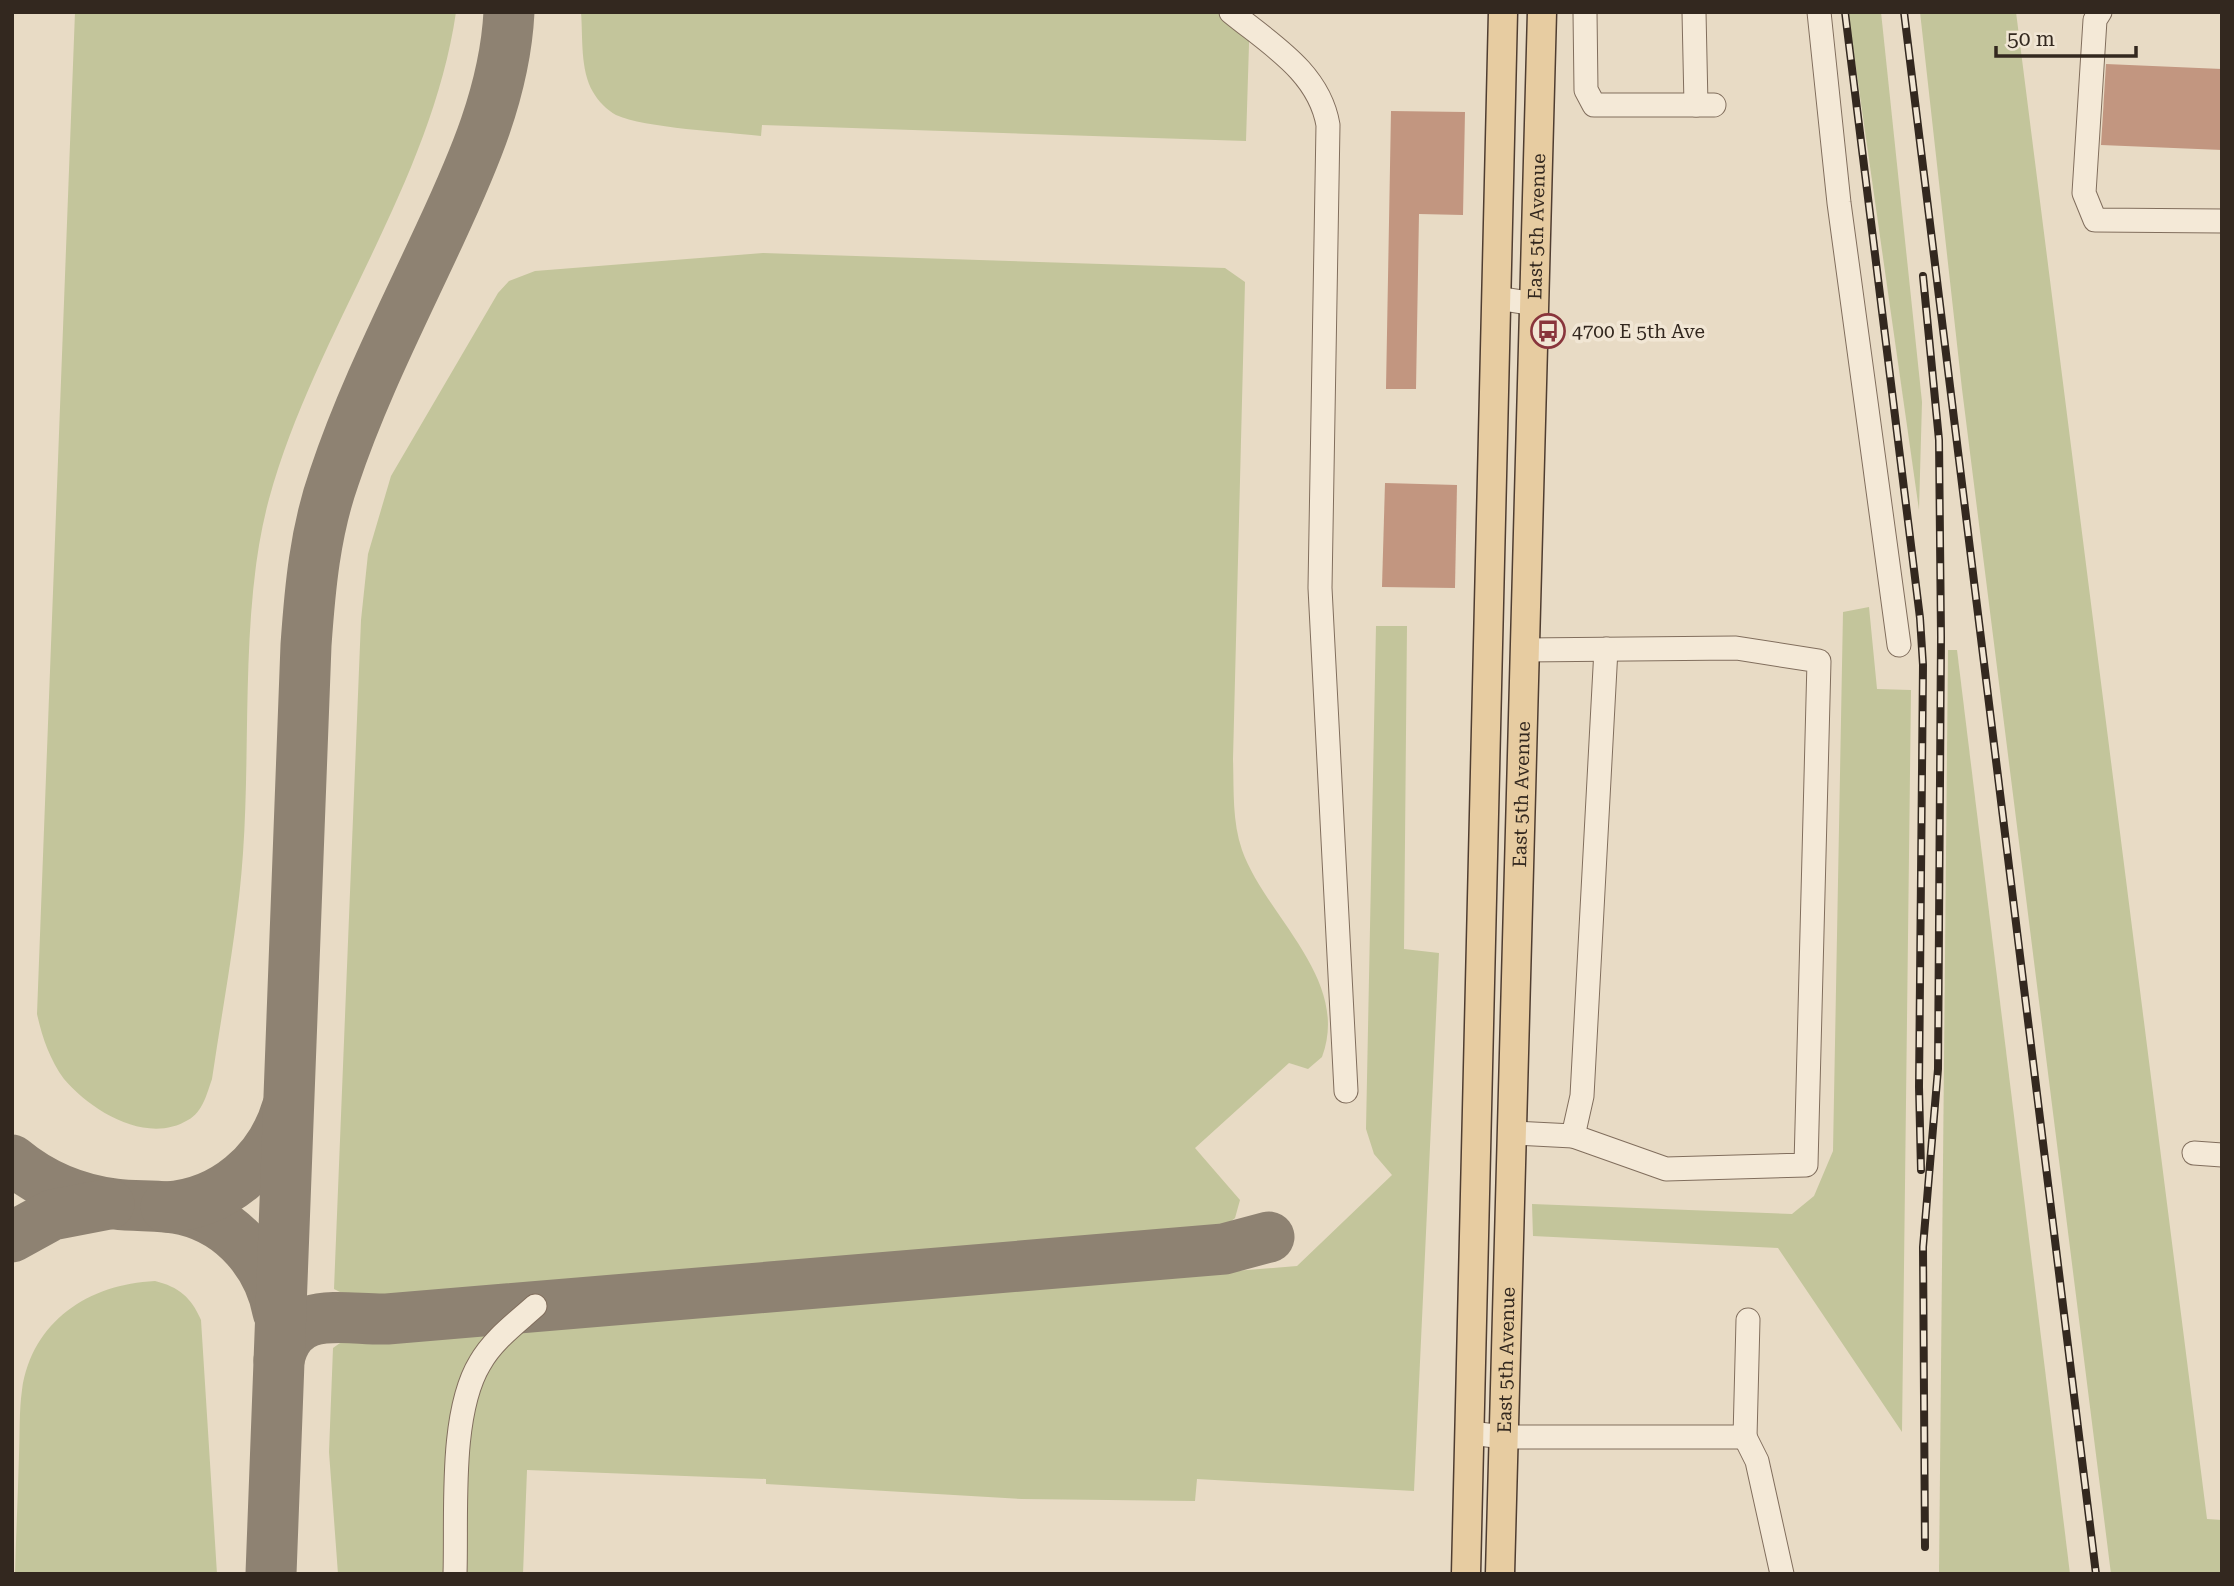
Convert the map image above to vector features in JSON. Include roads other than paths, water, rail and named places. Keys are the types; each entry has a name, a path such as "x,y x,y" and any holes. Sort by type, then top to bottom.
{"main road":[{"name":"East 5th Avenue","path":"1466,1574 1503,12"},
{"name":"East 5th Avenue","path":"1500,1574 1542,12"}],"lane":[{"path":"1231,12 1306,77 1320,95 1328,125 1320,588 1346,1091"},
{"path":"1585,12 1586,90 1594,106 1705,105 1694,12"},
{"path":"1819,12 1839,204 1899,645"},
{"path":"2100,12 2095,20 2084,193 2095,220 2222,221"},
{"path":"1497,298 1534,304"},
{"path":"1511,1133 1573,1136 1666,1170 1807,1165 1819,661 1736,648 1524,650"},
{"path":"1573,1136 1582,1096 1606,649"},
{"path":"2194,1153 2222,1155"},
{"path":"455,1574 464,1399 480,1363 494,1344 536,1306"},
{"path":"1748,1320 1745,1437 1757,1461 1782,1574"},
{"path":"1469,1433 1504,1437 1745,1437"}],"railway":[{"path":"1845,12 1920,618 1923,665 1919,1087 1921,1170"},
{"path":"1904,12 2096,1574"},
{"path":"1923,276 1939,440 1941,637 1938,1069 1923,1247 1925,1547"}],"place":[{"name":"4700 E 5th Ave","path":"1548,331"}]}
